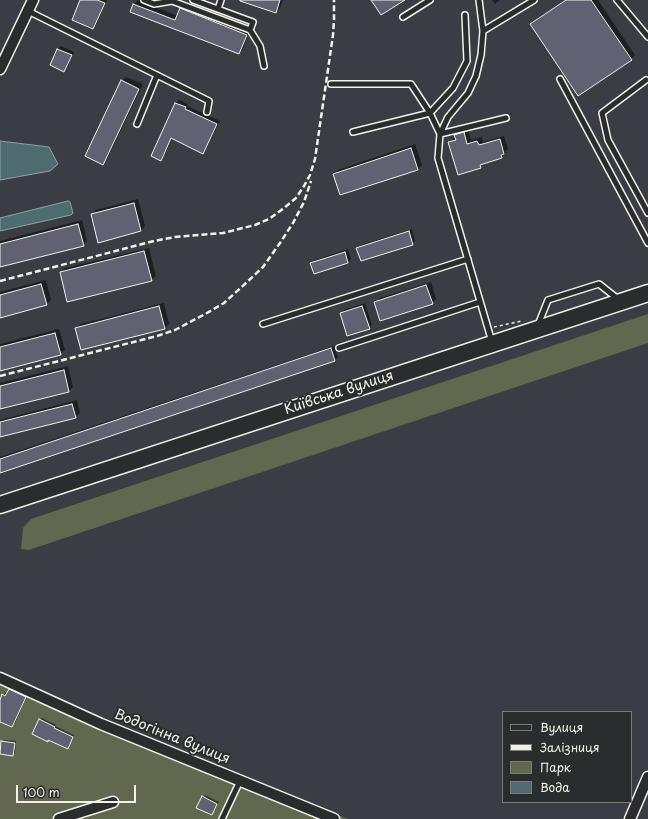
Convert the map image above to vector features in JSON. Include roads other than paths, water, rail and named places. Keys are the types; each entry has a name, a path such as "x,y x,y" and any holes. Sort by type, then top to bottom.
{"highway":[{"name":"Київська вулиця","path":"0,505 490,336 648,293"}],"street":[{"path":"0,69 33,0"},
{"name":"Водогінна вулиця","path":"0,678 101,724 334,819"},
{"path":"630,819 648,777"},
{"path":"59,819 113,802"}],"lane":[{"path":"144,0 154,4 172,1 250,30 260,46 264,66"},
{"path":"193,0 253,22 250,30"},
{"path":"218,9 221,0"},
{"path":"403,17 430,0"},
{"path":"478,0 483,30 482,55 476,76 468,93 448,117 440,134 438,158 490,336"},
{"path":"483,30 534,0"},
{"path":"617,0 648,37"},
{"path":"28,11 209,101 207,112"},
{"path":"353,132 430,112 453,88 467,61 465,15"},
{"path":"137,124 157,75"},
{"path":"560,79 648,243"},
{"path":"646,80 602,113 608,140 648,213"},
{"path":"331,84 411,84 430,112 440,134"},
{"path":"440,134 506,118"},
{"path":"263,324 468,259"},
{"path":"531,324 548,300 599,284 621,301"},
{"path":"339,348 480,302"},
{"path":"222,819 240,781"}],"water":[{"path":"0,141 49,147 58,164 50,171 0,180"},
{"path":"68,201 70,202 73,213 71,215 0,231 0,218"}],"railway":[{"path":"0,281 154,241 175,237 223,233 255,225 269,219 296,198 310,175 315,159 333,35 334,0"},
{"path":"0,376 157,336 175,330 224,303 263,267 293,223 304,202 311,181"}]}
